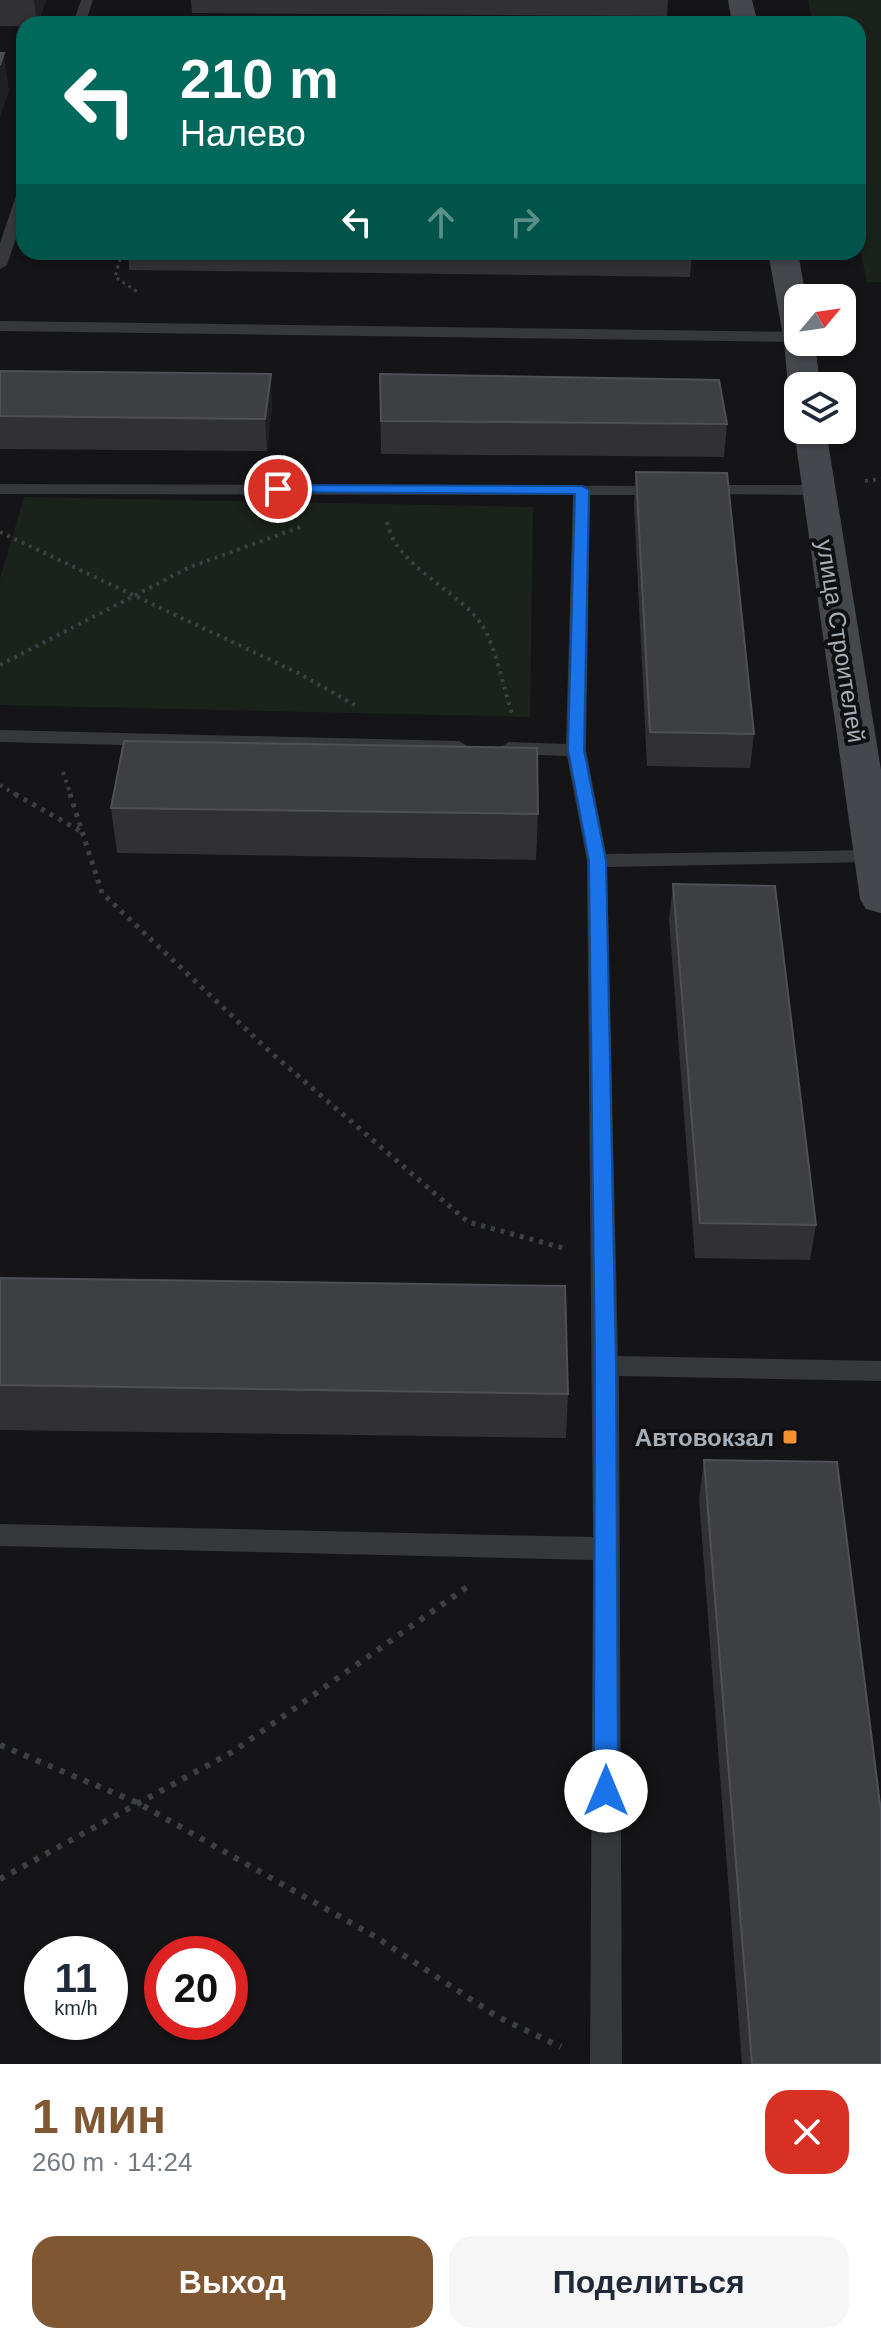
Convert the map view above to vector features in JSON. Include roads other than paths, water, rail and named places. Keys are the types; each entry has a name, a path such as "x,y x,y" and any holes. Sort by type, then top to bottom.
{"main road":[{"path":"784,260 789,284"},
{"name":"улица Строителей","path":"812,444 881,899"}],"lane":[{"path":"0,265 16,231"},
{"path":"0,326 784,339"},
{"path":"0,489 817,490"},
{"path":"582,490 576,750 597,861 606,1366 606,2064"},
{"path":"0,736 576,750"},
{"path":"597,861 874,855"},
{"path":"606,1366 881,1371"},
{"path":"0,1535 606,1549"}],"place":[{"name":"Автовокзал","path":"790,1437"}]}
